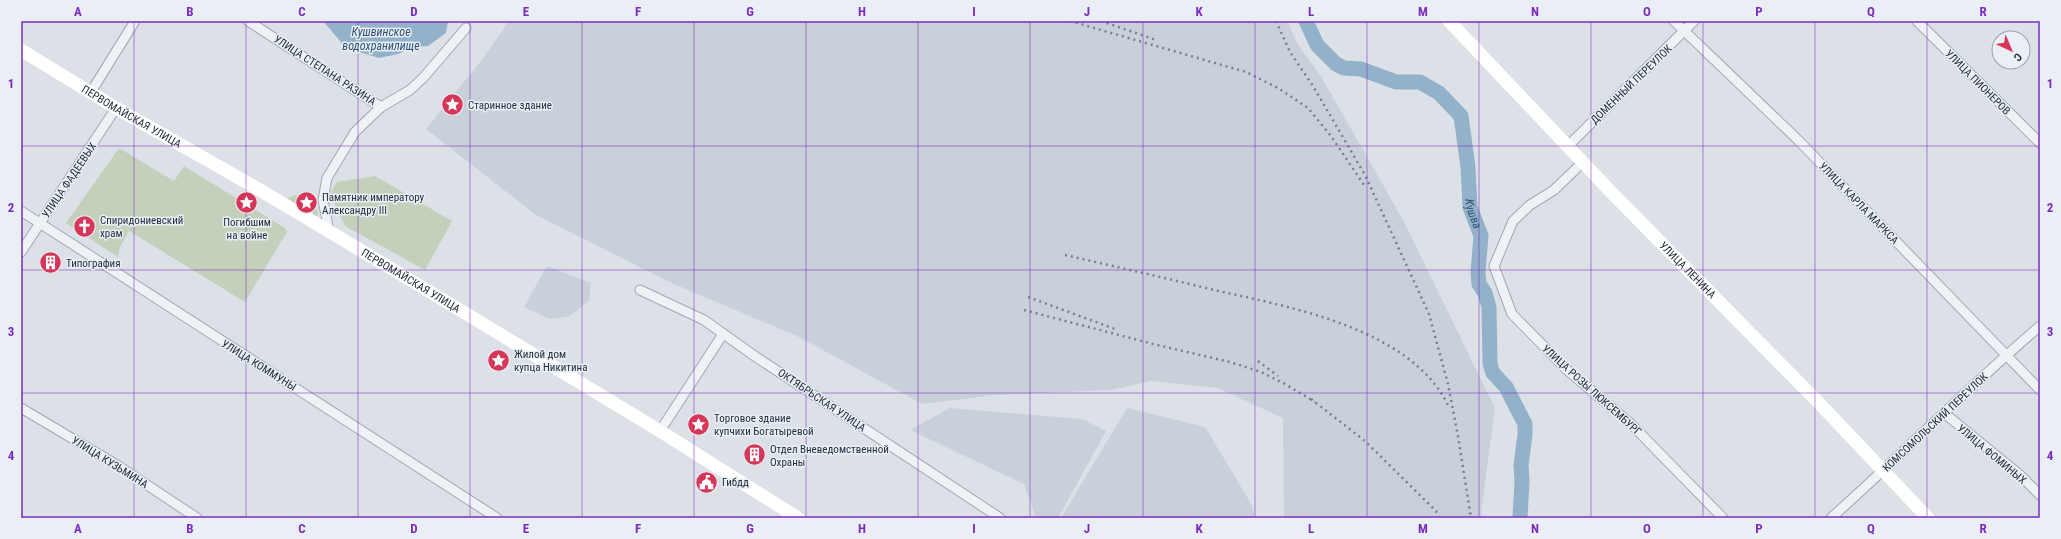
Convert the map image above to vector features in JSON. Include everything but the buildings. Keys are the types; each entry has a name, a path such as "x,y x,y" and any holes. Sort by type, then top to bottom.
{"main road":[{"name":"УЛИЦА ЛЕНИНА","path":"1449,21 1583,162 1928,518"},
{"name":"ПЕРВОМАЙСКАЯ УЛИЦА","path":"21,50 116,108 260,190 660,431 798,518"}],"street":[{"path":"90,92 135,21"},
{"name":"УЛИЦА СТЕПАНА РАЗИНА","path":"248,21 381,107"},
{"name":"УЛИЦА КАРЛА МАРКСА","path":"1674,21 1798,140 2040,390"},
{"name":"ДОМЕННЫЙ ПЕРЕУЛОК","path":"1568,146 1694,21"},
{"name":"УЛИЦА ПИОНЕРОВ","path":"1917,21 2040,143"},
{"path":"329,232 323,200 327,178 355,132 381,107 410,90 448,51 466,28"},
{"name":"УЛИЦА ФАДЕЕВЫХ","path":"21,252 116,108"},
{"name":"УЛИЦА РОЗЫ ЛЮКСЕМБУРГ","path":"1583,162 1554,190 1530,205 1513,221 1494,266 1512,314 1566,369 1631,424 1723,518"},
{"name":"УЛИЦА КОММУНЫ","path":"21,211 197,326 497,518"},
{"name":"ОКТЯБРЬСКАЯ УЛИЦА","path":"640,290 704,320 1000,518"},
{"name":"КОМСОМОЛЬСКИЙ ПЕРЕУЛОК","path":"1831,518 1883,471 2005,355 2040,326"},
{"path":"660,431 723,334"},
{"name":"УЛИЦА КУЗЬМИНА","path":"21,408 117,465 197,518"},
{"name":"УЛИЦА ФОМИНЫХ","path":"1944,413 2020,476 2040,495"}],"shaded area":[{"path":"509,21 1287,21 1298,45 1322,78 1403,220 1495,408 1481,513 1483,518 1284,518 1283,418 1218,388 1151,381 1111,390 994,395 922,404 799,337 667,281 536,215 426,129 481,61"},
{"path":"547,266 591,283 589,300 577,311 566,317 550,319 524,307"},
{"path":"950,408 1082,419 1106,431 1058,518 1036,518 1024,484 910,430"},
{"path":"1127,408 1205,427 1250,502 1256,518 1061,518"}],"green space":[{"path":"119,148 174,181 184,166 285,228 287,232 245,302 129,231 120,247 118,257 66,223"},
{"path":"375,176 452,221 425,270 345,226 330,194 337,182"},
{"path":"305,192 314,197 318,214 315,218 287,201 289,197"}],"water":[{"name":"Кушвинское водохранилище","path":"323,21 448,21 446,33 428,46 414,47 398,54 379,58 346,48"}],"waterway":[{"name":"Кушва","path":"1306,21 1317,45 1336,64 1344,68 1361,69 1396,82 1420,82 1439,93 1461,116 1468,167 1470,207 1481,236 1478,272 1479,284 1485,293 1489,307 1490,364 1493,373 1506,387 1525,424 1521,465 1522,481 1520,518"}],"railway":[{"path":"1070,21 1246,72 1278,88 1308,108 1331,136 1366,188"},
{"path":"1101,21 1156,40"},
{"path":"1276,21 1290,52 1313,86 1365,175 1429,314 1448,384 1471,518"},
{"path":"1065,255 1275,304 1310,313 1344,325 1377,339 1407,357 1431,380 1449,407"},
{"path":"1028,297 1115,329"},
{"path":"1024,310 1153,344 1230,362 1261,372 1315,402"},
{"path":"1258,361 1278,376"},
{"path":"1311,399 1365,441 1436,511 1439,518"}],"place":[{"name":"Старинное здание","path":"452,105"},
{"name":"Погибшим на войне","path":"247,202"},
{"name":"Памятник императору Александру III","path":"307,203"},
{"name":"Спиридониевский храм","path":"85,226"},
{"name":"Типография","path":"51,263"},
{"name":"Жилой дом купца Никитина","path":"499,360"},
{"name":"Торговое здание купчихи Богатыревой","path":"699,424"},
{"name":"Отдел Вневедомственной Охраны","path":"754,455"},
{"name":"Гибдд","path":"707,482"}]}
